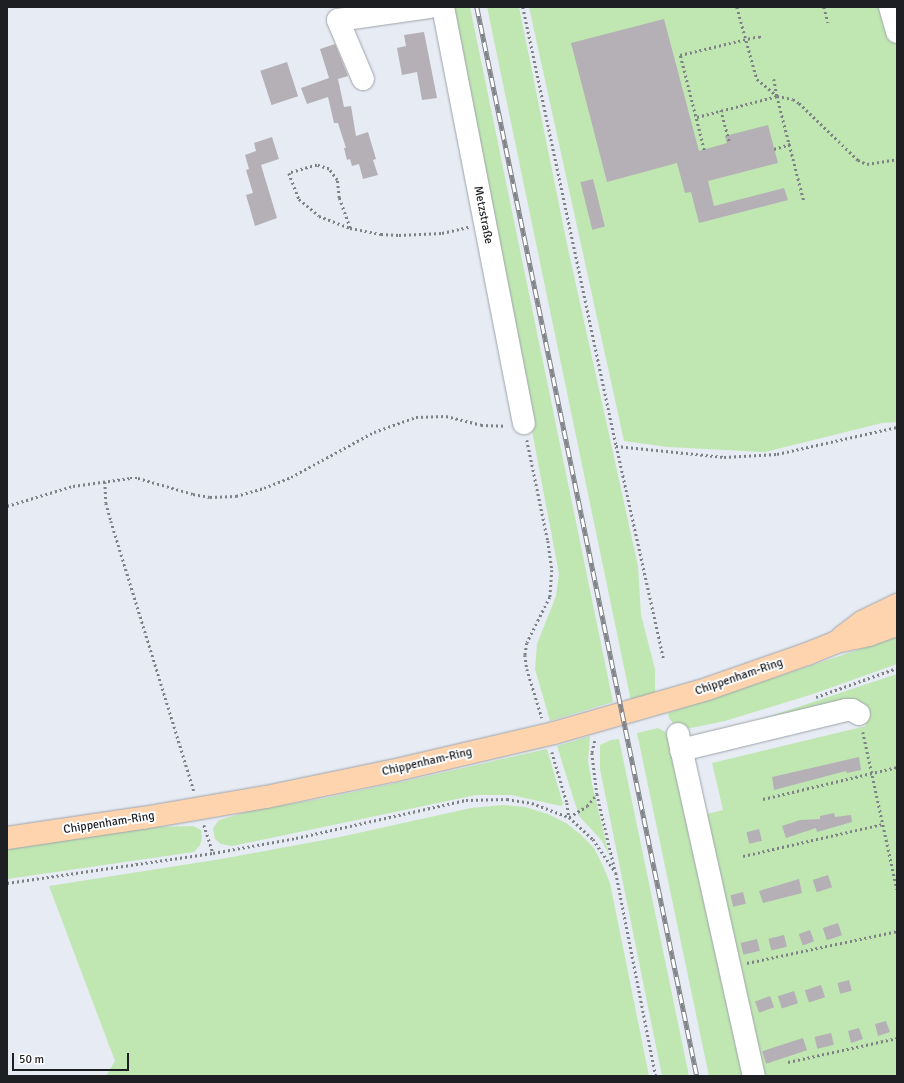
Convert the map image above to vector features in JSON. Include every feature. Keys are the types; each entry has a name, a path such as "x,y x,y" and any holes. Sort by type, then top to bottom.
{"main road":[{"name":"Chippenham-Ring","path":"836,642 862,622 897,605"},
{"name":"Chippenham-Ring","path":"7,838 199,809 266,797 392,771 554,733 707,689 807,654 836,642 869,635 897,625"}],"street":[{"path":"363,79 338,20 429,7"},
{"name":"Metzstraße","path":"443,7 524,423"},
{"path":"890,7 897,32"},
{"path":"754,1076 680,742 846,710 852,710 858,714"}],"path":[{"path":"523,7 616,446 663,658"},
{"path":"737,7 757,79 777,96"},
{"path":"824,7 828,22"},
{"path":"704,150 680,55 758,36 764,39"},
{"path":"774,79 804,201"},
{"path":"696,117 777,96 794,99 799,102 858,160 867,164 897,159"},
{"path":"721,110 730,143"},
{"path":"774,149 790,144"},
{"path":"350,228 338,198 337,180 329,169 317,165 289,173 299,199 319,216 350,228 381,234 400,235 442,233 485,224"},
{"path":"7,506 74,486 138,478 193,494 210,497 236,496 264,488 290,477 374,432 416,417 446,416 481,425 504,426 524,423 548,541 552,570 550,597 527,642 525,655 527,669 543,723"},
{"path":"616,446 724,457 777,454 897,427"},
{"path":"105,482 106,503 111,521 213,853"},
{"path":"858,714 896,876 897,889"},
{"path":"596,738 593,744 592,753 597,794 616,873 656,1076"},
{"path":"550,747 568,803 569,817"},
{"path":"763,799 897,767"},
{"path":"569,817 588,806 597,794"},
{"path":"7,883 213,853 296,838 466,800 516,800 550,809 569,817 593,839 616,873"},
{"path":"743,856 883,824"},
{"path":"730,966 897,931"},
{"path":"788,1062 897,1038"}],"green space":[{"path":"452,7 470,7 613,702 550,721 535,669 537,644 556,596 559,574"},
{"path":"487,7 519,7 567,244 638,566 641,615 655,669 655,694 631,701"},
{"path":"529,7 897,7 897,422 882,423 765,452 668,447 624,441"},
{"path":"897,637 897,664 813,694 725,721 691,728 676,727 669,718 668,713"},
{"path":"897,674 897,1076 761,1076 703,815 723,810 712,763 866,726 862,707 723,732"},
{"path":"658,728 667,733 675,743 746,1076 709,1076 637,733"},
{"path":"590,736 588,761 609,855 602,841 579,816 557,746"},
{"path":"619,739 689,1076 662,1076 600,769 600,745 611,740"},
{"path":"547,749 563,804 561,806 511,795 476,795 232,846 221,844 215,839 213,828 219,820 250,811 320,799"},
{"path":"503,805 525,807 548,814 566,823 594,848 610,883 649,1076 106,1076 115,1061 49,886 221,859 340,837 471,808"},
{"path":"193,826 201,830 202,838 200,845 194,852 7,879 7,849 156,827"}],"building":[{"path":"664,19 699,151 727,143 725,136 768,125 778,163 708,181 714,206 784,188 788,200 699,223 691,192 685,193 677,163 607,182 571,43"},
{"path":"424,32 437,98 422,100 417,72 402,75 397,48 406,46 404,35"},
{"path":"335,44 348,76 338,79 344,107 351,106 356,136 368,132 376,159 373,160 378,175 363,179 359,164 352,166 350,159 347,160 344,148 346,148 338,123 334,123 328,97 307,104 301,88 329,78 320,49"},
{"path":"287,62 298,96 271,105 260,71"},
{"path":"272,137 279,159 261,165 277,218 255,226 246,195 253,193 246,170 249,169 245,155 256,151 254,143"},
{"path":"593,179 605,227 592,230 580,182"},
{"path":"859,757 861,770 847,773 846,771 774,790 772,777"},
{"path":"834,813 835,817 851,815 852,822 817,832 816,828 786,838 782,826 800,820 820,819 820,816"},
{"path":"759,829 762,841 749,844 746,832"},
{"path":"828,875 832,887 817,892 813,880"},
{"path":"799,879 802,893 763,903 759,891"},
{"path":"743,892 746,904 733,907 730,895"},
{"path":"838,923 842,935 827,940 823,928"},
{"path":"810,930 814,941 803,945 799,934"},
{"path":"784,935 787,947 771,951 768,939"},
{"path":"757,939 760,951 743,955 741,943"},
{"path":"849,980 852,991 840,994 837,983"},
{"path":"821,985 825,997 809,1003 805,990"},
{"path":"794,991 798,1003 782,1009 778,996"},
{"path":"770,996 774,1007 759,1013 755,1001"},
{"path":"886,1021 890,1032 878,1036 875,1024"},
{"path":"859,1028 863,1039 851,1043 848,1031"},
{"path":"831,1033 834,1045 817,1049 815,1037"},
{"path":"803,1038 807,1050 766,1064 762,1051"}],"railway":[{"path":"477,7 697,1076"}]}
